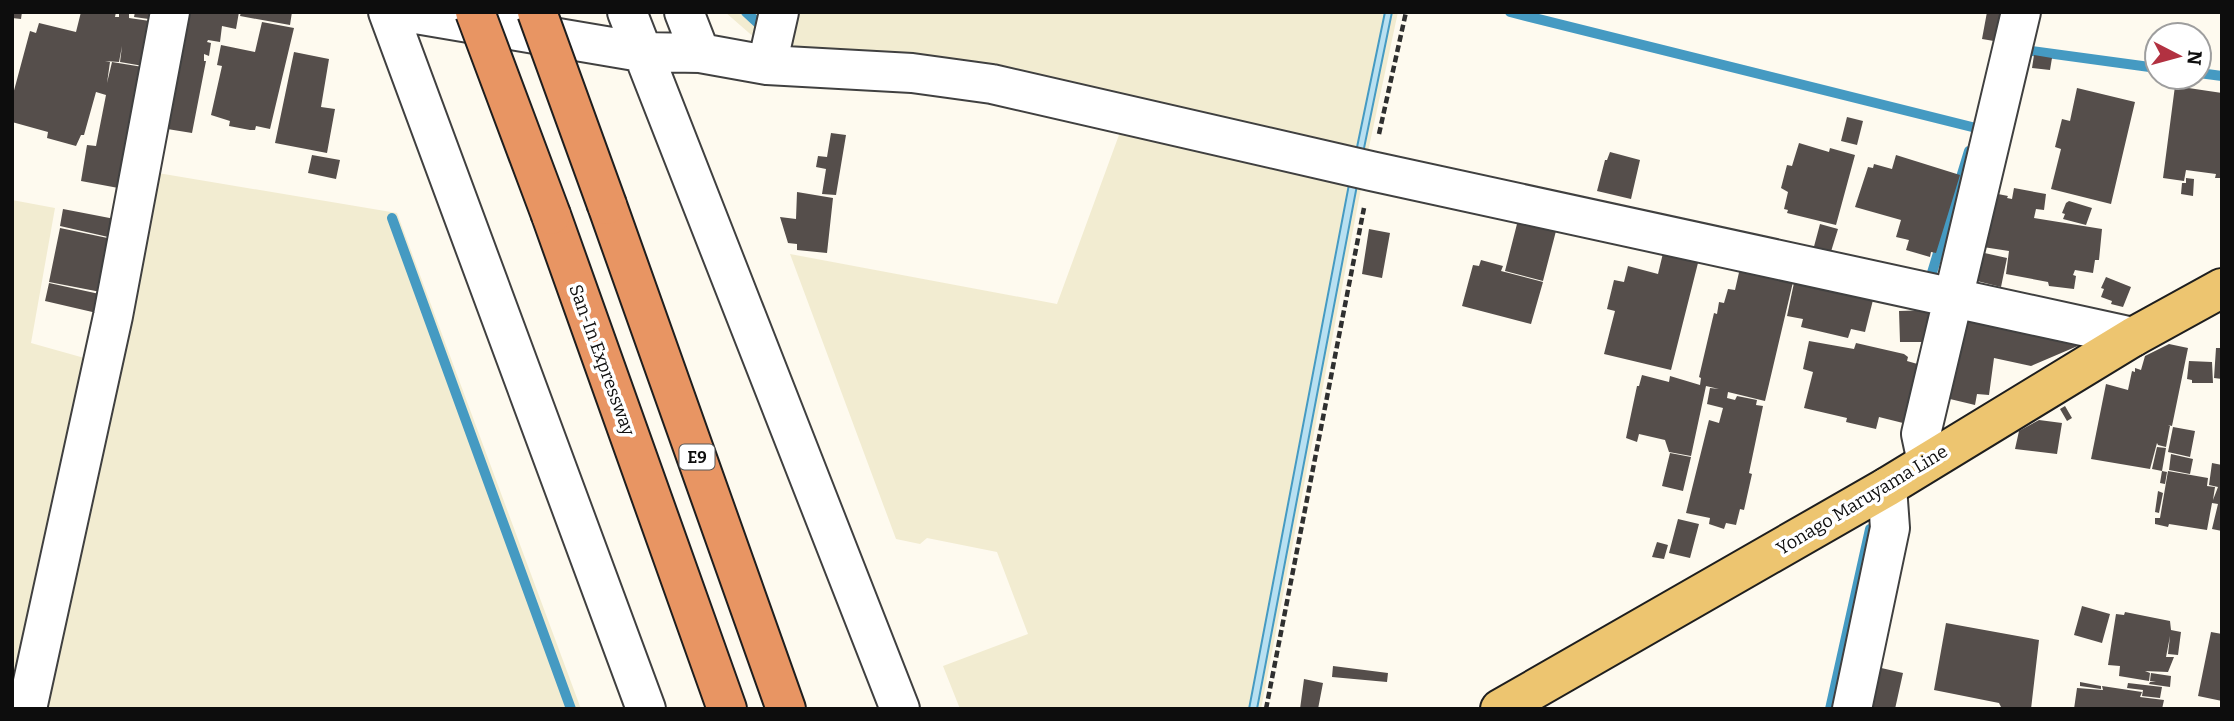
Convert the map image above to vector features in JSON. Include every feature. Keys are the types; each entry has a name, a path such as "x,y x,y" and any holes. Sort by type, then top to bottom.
{"highway":[{"name":"San-In Expressway","path":"475,12 551,215 727,709"},
{"name":"E9","path":"537,12 786,709"}],"main road":[{"name":"Yonago Maruyama Line","path":"1500,709 1887,487 2133,337 2222,288"}],"street":[{"path":"27,709 113,316 170,12"},
{"path":"388,12 646,709"},
{"path":"404,12 641,52 700,53 767,65 912,73 992,84 1371,172 2133,337"},
{"path":"627,12 900,709"},
{"path":"684,12 700,53"},
{"path":"767,65 779,12"},
{"path":"1927,462 1921,434 2021,12"},
{"path":"1852,709 1890,528 1887,487"}],"path":[{"path":"1266,709 1371,172 1406,12"}],"shaded area":[{"path":"725,12 774,12 756,39"},
{"path":"787,12 1398,12 1366,161 790,49"},
{"path":"1123,124 1363,178 1261,709 960,709 943,666 1028,634 997,552 927,538 920,544 896,539 790,254 1057,304"},
{"path":"146,171 397,213 581,709 35,709"},
{"path":"12,200 55,208 31,343 95,361 12,709"}],"water":[{"path":"1385,12 1392,12 1362,158 1355,157"},
{"path":"1350,179 1358,180 1257,709 1249,709"}],"building":[{"path":"12,12 22,12 21,19 12,18"},
{"path":"81,12 116,12 115,17 119,17 119,13 129,14 129,18 157,22 149,67 120,62 122,46 119,62 105,61 110,62 107,83 112,62 149,68 129,190 81,181 87,145 96,146 106,95 96,92 84,135 81,135 76,146 47,138 48,132 12,122 12,98 30,31 36,33 39,23 76,32"},
{"path":"135,12 157,12 156,20 134,17"},
{"path":"177,12 239,12 236,29 222,26 220,42 207,42 211,43 209,56 204,54 206,61 192,133 155,127"},
{"path":"241,12 292,12 290,25 240,16"},
{"path":"1987,12 2001,12 1994,41 1982,39"},
{"path":"262,22 294,28 270,129 256,126 255,130 250,130 229,126 230,121 211,115 222,66 217,65 221,45 255,52"},
{"path":"294,52 329,59 321,107 335,109 327,153 275,143"},
{"path":"2034,55 2052,58 2050,70 2032,68"},
{"path":"2077,88 2135,102 2111,204 2051,189 2061,149 2055,147 2062,119 2070,121"},
{"path":"2174,91 2222,93 2222,178 2215,178 2216,174 2186,170 2184,181 2163,178"},
{"path":"1847,117 1863,121 1857,145 1841,141"},
{"path":"831,133 846,135 836,195 822,194 826,169 816,167 818,156 827,157"},
{"path":"1799,143 1829,152 1830,148 1855,155 1836,225 1787,213 1788,210 1784,209 1788,192 1781,188 1787,165 1792,166"},
{"path":"1610,152 1640,160 1631,199 1597,191 1605,160"},
{"path":"312,155 340,160 336,179 308,173"},
{"path":"1896,155 1960,175 1936,253 1931,252 1930,257 1906,250 1909,240 1896,237 1901,220 1855,207 1868,167 1873,168 1874,164 1892,169"},
{"path":"2186,178 2194,179 2193,196 2181,194 2182,183 2186,183"},
{"path":"2014,188 2046,194 2044,210 2036,209 2034,218 2102,229 2099,260 2095,260 2093,273 2075,270 2074,289 2049,286 2048,282 2006,274 2009,251 1983,247 1993,193 2012,199"},
{"path":"797,192 833,198 827,253 797,250 797,244 788,243 780,217 796,219"},
{"path":"2069,201 2092,208 2086,225 2063,219 2065,214 2062,213"},
{"path":"63,209 120,220 117,239 60,226"},
{"path":"1518,220 1556,231 1543,281 1505,271"},
{"path":"1820,224 1838,229 1829,258 1812,254"},
{"path":"60,228 117,240 106,293 49,282"},
{"path":"1369,229 1390,233 1382,278 1362,274"},
{"path":"1664,249 1699,259 1671,370 1604,354 1615,311 1607,309 1614,280 1624,282 1628,266 1658,274"},
{"path":"1980,252 2007,258 2001,287 1973,280"},
{"path":"1481,260 1503,266 1501,271 1543,282 1531,324 1462,306 1473,265 1479,266"},
{"path":"1740,268 1793,282 1765,401 1728,392 1727,398 1735,400 1737,396 1757,400 1756,405 1763,406 1744,510 1740,509 1736,525 1726,523 1724,529 1709,524 1710,518 1686,513 1709,420 1719,423 1723,408 1707,404 1710,388 1719,389 1706,386 1691,456 1669,452 1665,440 1639,434 1637,442 1626,438 1637,386 1642,375 1669,382 1670,376 1700,385 1699,377 1714,313 1717,314 1719,302 1724,303 1728,289 1735,290"},
{"path":"2106,277 2131,287 2123,307 2111,304 2112,301 2101,297 2104,289 2101,288"},
{"path":"1795,278 1874,296 1865,332 1851,329 1848,338 1801,327 1803,319 1787,316"},
{"path":"49,283 104,295 101,314 45,301"},
{"path":"1930,310 1930,342 1900,342 1899,311"},
{"path":"1965,317 2080,345 2031,366 1994,358 1989,395 1977,394 1975,405 1950,399"},
{"path":"1809,341 1854,349 1856,343 1904,354 1908,357 1907,361 1921,365 1907,424 1879,417 1876,429 1846,422 1847,418 1804,408 1813,372 1803,369"},
{"path":"2169,344 2188,348 2172,426 2168,425 2166,447 2157,443 2150,469 2091,459 2106,384 2128,390 2132,371 2135,372 2135,368 2141,370 2145,356"},
{"path":"2216,348 2222,348 2222,379 2214,378"},
{"path":"2189,361 2212,362 2213,383 2192,383 2192,380 2187,379"},
{"path":"2065,406 2072,418 2067,421 2060,409"},
{"path":"2039,420 2062,423 2057,454 2015,449 2019,431"},
{"path":"2173,427 2195,431 2190,457 2168,452"},
{"path":"2157,447 2166,448 2162,471 2152,469"},
{"path":"1670,453 1691,457 1683,491 1662,486"},
{"path":"2171,454 2193,459 2190,474 2169,470"},
{"path":"2212,463 2222,465 2222,531 2212,529 2218,504 2212,503 2207,530 2155,524 2155,518 2160,518 2168,471 2208,478 2207,486 2215,487 2213,500 2218,487 2209,485"},
{"path":"2162,471 2167,472 2165,484 2160,483"},
{"path":"2158,491 2163,493 2159,513 2155,512"},
{"path":"1678,519 1699,524 1690,558 1669,553"},
{"path":"1657,542 1668,545 1664,559 1652,557"},
{"path":"2082,606 2110,614 2102,643 2074,635"},
{"path":"2125,612 2170,621 2171,630 2181,632 2178,655 2168,654 2170,636 2166,657 2174,657 2168,672 2145,671 2150,673 2149,681 2119,676 2120,666 2108,665 2116,614 2124,615"},
{"path":"1946,623 2039,640 2031,709 2001,707 1999,703 1934,690"},
{"path":"2211,632 2222,634 2222,701 2198,696"},
{"path":"1333,666 1388,673 1387,682 1332,677"},
{"path":"1877,667 1903,673 1895,709 1868,709"},
{"path":"2151,673 2171,676 2170,687 2149,684 2156,682 2150,681"},
{"path":"1304,679 1323,683 1318,709 1300,709"},
{"path":"2080,682 2101,686 2101,689 2080,686"},
{"path":"2128,683 2162,687 2160,698 2142,696 2143,690 2127,688"},
{"path":"2102,686 2142,692 2140,697 2164,700 2162,709 2074,709 2077,688 2103,690"}],"waterway":[{"path":"746,12 760,25 762,15"},
{"path":"1510,12 1976,128"},
{"path":"2025,50 2143,66"},
{"path":"2213,75 2222,76"},
{"path":"1931,276 1969,151"},
{"path":"392,218 571,709"},
{"path":"1830,709 1870,529"}]}
